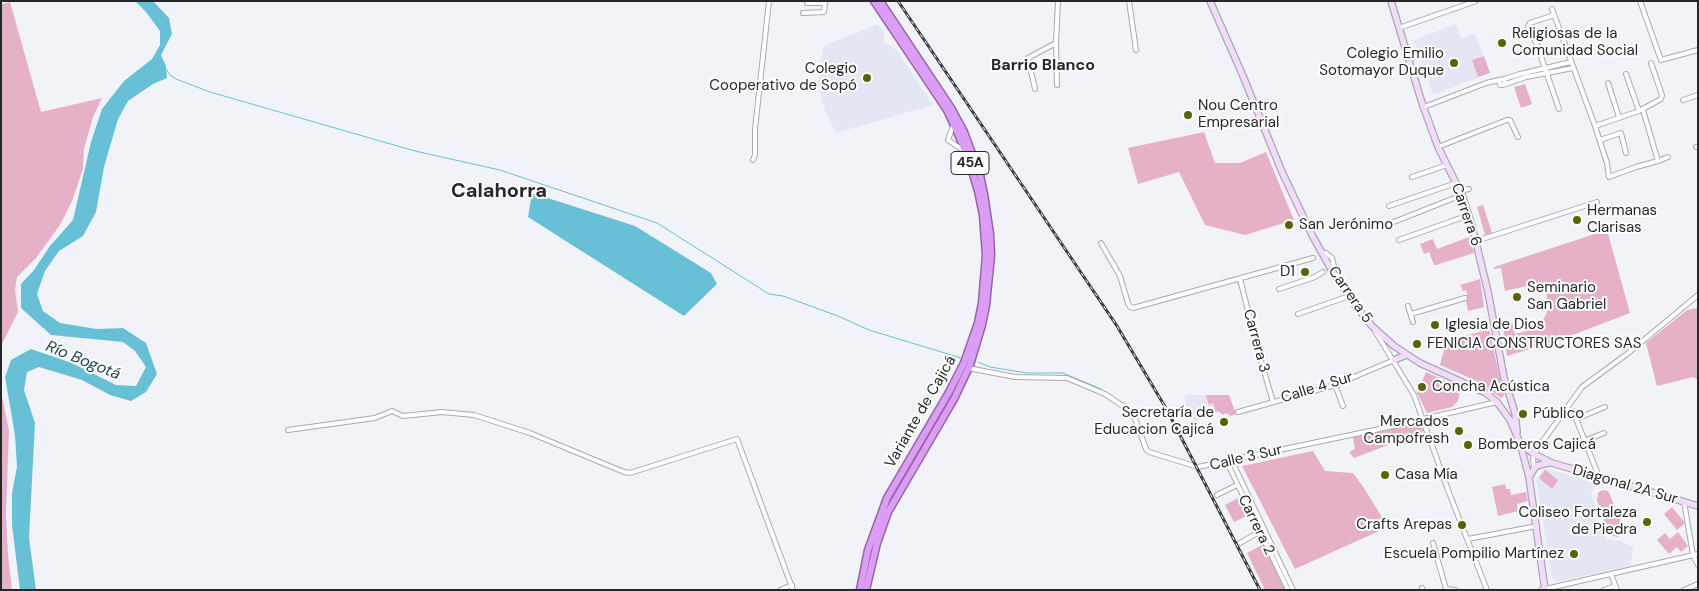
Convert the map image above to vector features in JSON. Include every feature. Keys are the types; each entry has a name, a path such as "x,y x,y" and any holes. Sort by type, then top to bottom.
{"highway":[{"name":"Variante de Cajicá","path":"874,1 947,110 966,152 975,178 983,215 986,255 982,303 973,348"},
{"name":"Variante de Cajicá","path":"866,590 877,543 888,512 954,399 967,365 986,305 991,255 988,210 980,175 964,132 951,108 880,1"},
{"name":"Variante de Cajicá","path":"860,590 868,550 887,498 967,365"}],"main road":[{"name":"Carrera 5","path":"1210,1 1282,172 1322,253 1349,296 1372,326"},
{"name":"Carrera 6","path":"1391,1 1438,147 1461,193 1469,215 1488,292 1504,378 1515,413 1517,436"},
{"name":"Carrera 6","path":"1372,326 1406,355 1480,389 1499,404 1510,420 1520,443 1529,477 1544,589"},
{"path":"1394,360 1406,355"},
{"path":"1499,404 1507,406 1510,399"},
{"name":"Diagonal 2A Sur","path":"1520,443 1534,454 1552,463 1637,490 1698,506"},
{"path":"1529,477 1534,468 1543,463 1552,463"}],"street":[{"path":"753,160 769,1"},
{"path":"1057,85 1058,1"},
{"path":"1129,1 1136,50"},
{"path":"1399,28 1476,1"},
{"path":"1640,1 1661,60 1698,50"},
{"path":"803,13 824,12 825,2 807,3"},
{"path":"1552,10 1600,140 1609,177 1668,157"},
{"path":"1554,15 1530,23 1528,26 1560,109"},
{"path":"1035,89 1028,58 1056,43"},
{"path":"1424,107 1486,82 1503,81 1571,62"},
{"path":"1595,126 1641,110 1661,99 1662,95 1651,63"},
{"path":"1565,64 1567,69"},
{"path":"1535,73 1546,74 1573,68"},
{"path":"1626,74 1641,110 1658,160"},
{"path":"1608,83 1619,117"},
{"path":"1683,100 1698,95"},
{"path":"1438,147 1507,120 1510,120 1518,137"},
{"path":"954,124 947,140 966,152"},
{"path":"1600,140 1621,133 1626,152"},
{"path":"1412,177 1447,165"},
{"path":"1389,206 1456,183"},
{"path":"1386,225 1469,189"},
{"path":"1476,241 1597,202"},
{"path":"1399,240 1469,215"},
{"path":"1101,243 1120,276 1128,303 1133,308 1313,258"},
{"path":"1279,289 1315,277 1323,272"},
{"name":"Carrera 3","path":"1240,279 1273,402"},
{"path":"1534,468 1534,454 1582,387 1627,354 1698,295"},
{"path":"1298,314 1349,296"},
{"path":"1411,314 1465,298"},
{"path":"1408,306 1413,322"},
{"name":"Carrera 5","path":"1372,326 1414,395 1424,419 1440,470 1487,590"},
{"name":"Calle 4 Sur","path":"1238,412 1335,385 1394,360"},
{"name":"Calle 3 Sur","path":"967,365 1015,377 1067,378 1105,394 1133,413 1145,447 1149,452 1202,468 1228,460 1499,404"},
{"path":"1335,385 1343,406"},
{"path":"1576,419 1605,407"},
{"path":"288,430 375,418 392,411 404,416 442,412 474,415 530,433 630,473 737,439 792,588 780,590"},
{"path":"1573,411 1599,477"},
{"path":"1584,441 1604,433"},
{"path":"1228,460 1293,590"},
{"name":"Carrera 2","path":"1228,460 1237,485 1288,590"},
{"path":"1217,495 1237,485"},
{"path":"1684,502 1698,565"},
{"path":"1468,539 1537,526"},
{"path":"1240,542 1260,532"},
{"path":"1433,543 1446,588 1455,590"},
{"path":"1544,589 1695,554"},
{"path":"1604,590 1616,588 1611,574"},
{"path":"1684,590 1698,584"}],"shaded area":[{"path":"10,2 41,112 102,98 93,117 84,149 83,169 72,201 60,225 36,258 17,277 15,290 18,312 1,346 1,4"},
{"name":"Colegio Cooperativo de Sopó","path":"878,24 885,34 883,42 896,49 933,105 836,133 825,111 818,84 823,46"},
{"name":"Colegio Emilio Sotomayor Duque","path":"1456,24 1461,38 1475,33 1490,73 1433,95 1414,40"},
{"path":"1484,56 1490,73 1478,77 1472,60"},
{"path":"1525,84 1532,104 1521,108 1514,87"},
{"path":"1204,132 1215,163 1240,163 1266,152 1294,220 1245,235 1205,225 1179,172 1138,184 1128,148"},
{"path":"1483,205 1492,233 1485,235 1477,207"},
{"path":"1607,230 1630,313 1557,341 1507,356 1503,326 1512,323 1515,334 1544,326 1543,320 1548,306 1546,292 1540,283 1505,291 1501,268 1494,269 1494,267"},
{"path":"1469,237 1474,253 1436,265 1434,265 1429,252 1424,254 1420,244 1433,239 1437,249"},
{"path":"1480,279 1484,307 1468,311 1465,296 1467,295 1466,290 1463,291 1460,285"},
{"path":"1698,308 1698,380 1693,377 1657,386 1646,343 1687,310"},
{"path":"1489,329 1504,396 1501,398 1479,382 1440,365 1444,350 1443,342"},
{"path":"1426,372 1463,389 1460,390 1458,401 1452,407 1427,413 1417,393"},
{"path":"1,391 9,431 6,513 12,590 1,590"},
{"path":"1185,395 1229,395 1236,414 1231,416 1226,413 1223,415 1218,411 1193,422 1184,413"},
{"path":"1206,395 1229,395 1236,414 1231,416 1226,413 1223,415 1218,411 1207,416 1207,412 1215,408 1213,403 1209,405"},
{"path":"1422,422 1424,431 1354,458 1349,452 1355,449 1353,437"},
{"path":"1313,451 1325,471 1353,473 1388,527 1295,569 1242,466"},
{"path":"1545,468 1596,483 1591,495 1596,507 1593,516 1596,525 1600,526 1606,539 1621,541 1633,547 1631,566 1556,582 1552,577 1536,480"},
{"path":"1545,470 1558,480 1552,489 1539,478"},
{"path":"1505,484 1506,489 1510,489 1511,495 1526,492 1528,501 1517,504 1518,511 1498,516 1492,487"},
{"path":"1602,490 1608,491 1620,520 1623,532 1618,537 1610,533 1597,501 1598,493"},
{"path":"1240,497 1249,515 1234,522 1225,505"},
{"path":"1672,507 1685,523 1677,530 1664,514"},
{"path":"1678,532 1688,546 1681,552 1677,547 1669,554 1657,540 1665,533 1670,539"},
{"path":"1264,544 1286,590 1265,590 1247,553"}],"water":[{"path":"135,1 153,1 169,18 172,34 161,55 166,66 167,78 153,84 128,101 118,119 104,167 96,212 83,236 59,251 45,271 37,294 43,311 60,323 97,329 123,328 146,343 157,374 146,392 131,401 110,395 82,380 39,367 27,372 24,390 35,423 29,538 36,590 20,590 12,525 12,493 17,467 15,435 5,377 11,360 31,349 72,363 116,385 136,386 146,367 135,351 123,342 51,335 21,308 21,284 73,220 91,142 102,109 124,81 152,59 160,45 160,31"},
{"path":"532,193 635,226 711,273 717,284 684,316 528,217"}],"waterway":[{"path":"167,70 176,79 210,92 415,151 500,170 657,223 769,294 783,296 838,316 869,330 961,358"},
{"path":"978,362 990,367 1027,373 1063,373 1101,389"}],"railway":[{"path":"898,1 1117,326 1167,410 1260,590"}],"place":[{"name":"Religiosas de la Comunidad Social","path":"1502,43"},
{"name":"Colegio Emilio Sotomayor Duque","path":"1454,63"},
{"name":"Colegio Cooperativo de Sopó","path":"867,78"},
{"name":"Nou Centro Empresarial","path":"1188,115"},
{"name":"Hermanas Clarisas","path":"1577,220"},
{"name":"San Jerónimo","path":"1289,225"},
{"name":"D1","path":"1305,272"},
{"name":"Seminario San Gabriel","path":"1517,297"},
{"name":"Iglesia de Dios","path":"1435,325"},
{"name":"FENICIA CONSTRUCTORES SAS","path":"1417,344"},
{"name":"Concha Acústica","path":"1422,387"},
{"name":"Público","path":"1523,414"},
{"name":"Secretaría de Educacion Cajicá","path":"1224,422"},
{"name":"Mercados Campofresh","path":"1459,431"},
{"name":"Bomberos Cajicá","path":"1468,445"},
{"name":"Casa Mía","path":"1385,475"},
{"name":"Coliseo Fortaleza de Piedra","path":"1647,522"},
{"name":"Crafts Arepas","path":"1462,525"},
{"name":"Escuela Pompilio Martínez","path":"1574,554"}],"district":[{"name":"Barrio Blanco","path":"1043,66"},
{"name":"Calahorra","path":"499,192"}],"water label":[{"name":"Río Bogotá","path":"83,361"}]}
